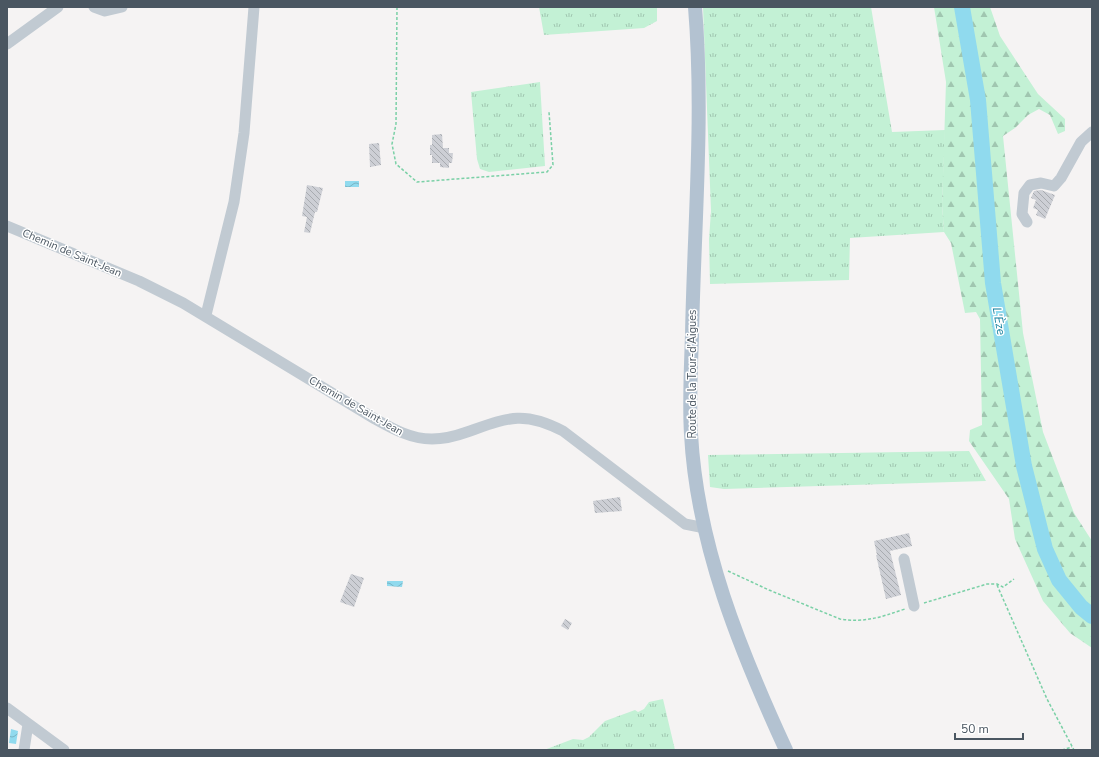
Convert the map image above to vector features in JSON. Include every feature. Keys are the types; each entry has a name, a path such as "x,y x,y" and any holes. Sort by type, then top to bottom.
{"main road":[{"name":"Route de la Tour-d'Aigues","path":"695,7 699,81 697,206 693,274 690,397 691,435 696,479 704,528 728,610 745,657 786,750"}],"street":[{"path":"7,44 58,7"},
{"path":"94,7 105,11 122,7"},
{"path":"206,316 234,202 244,133 254,7"},
{"path":"1027,222 1022,214 1024,193 1030,185 1041,183 1054,186 1061,178 1081,142 1092,132"},
{"name":"Chemin de Saint-Jean","path":"7,226 139,281 172,297 206,316 375,419 408,435 420,439 445,439 507,419 525,418 550,424 563,431 685,524 704,528"},
{"path":"904,559 914,606"},
{"path":"7,708 64,750"},
{"path":"24,750 28,724"}],"path":[{"path":"397,7 396,124 392,144 396,164 411,178 417,182 548,172 553,166 549,112"},
{"path":"714,564 769,590 840,619 852,621 868,620 987,584 996,584 1003,587 1014,579"},
{"path":"996,584 1048,698 1074,750"},
{"path":"1062,750 1072,747"}],"green space":[{"path":"539,7 657,7 657,21 644,28 544,35"},
{"path":"703,7 871,7 892,132 945,130 942,205 944,232 850,238 849,280 710,284 709,239 711,211"},
{"path":"934,7 990,7 1000,36 1038,94 1065,119 1065,131 1058,134 1050,115 1039,109 1028,115 1015,128 1003,136 1023,333 1043,432 1074,513 1092,541 1092,648 1070,633 1043,601 1015,539 1009,499 969,441 970,430 982,425 980,319 976,312 965,313 951,243 944,232 942,205 946,82"},
{"path":"540,82 545,166 489,172 480,169 477,159 471,92"},
{"path":"969,451 986,481 724,489 710,487 708,455"},
{"path":"663,699 675,750 544,750 573,739 583,740 589,737 605,721 635,710 638,712 644,709 649,702"}],"water":[{"path":"345,181 359,181 359,187 345,187"},
{"path":"387,581 403,581 402,587 387,586"},
{"path":"11,729 18,731 16,744 9,743"}],"building":[{"path":"442,134 443,148 449,148 449,153 453,153 452,163 449,163 449,168 440,167 440,163 432,163 432,155 430,155 432,135"},
{"path":"379,143 381,165 370,167 369,144"},
{"path":"307,185 323,188 310,233 304,232 307,217 302,216"},
{"path":"1041,190 1055,195 1045,219 1036,215 1038,210 1033,208 1036,200 1031,198 1034,191"},
{"path":"620,497 622,511 595,513 593,501"},
{"path":"909,533 912,546 890,551 901,595 886,599 874,541"},
{"path":"351,574 364,578 354,607 340,602"},
{"path":"565,619 572,623 568,630 561,626"}],"waterway":[{"name":"L'Èze","path":"962,7 978,100 993,283 1024,466 1045,549 1059,580 1081,607 1092,616"}]}
